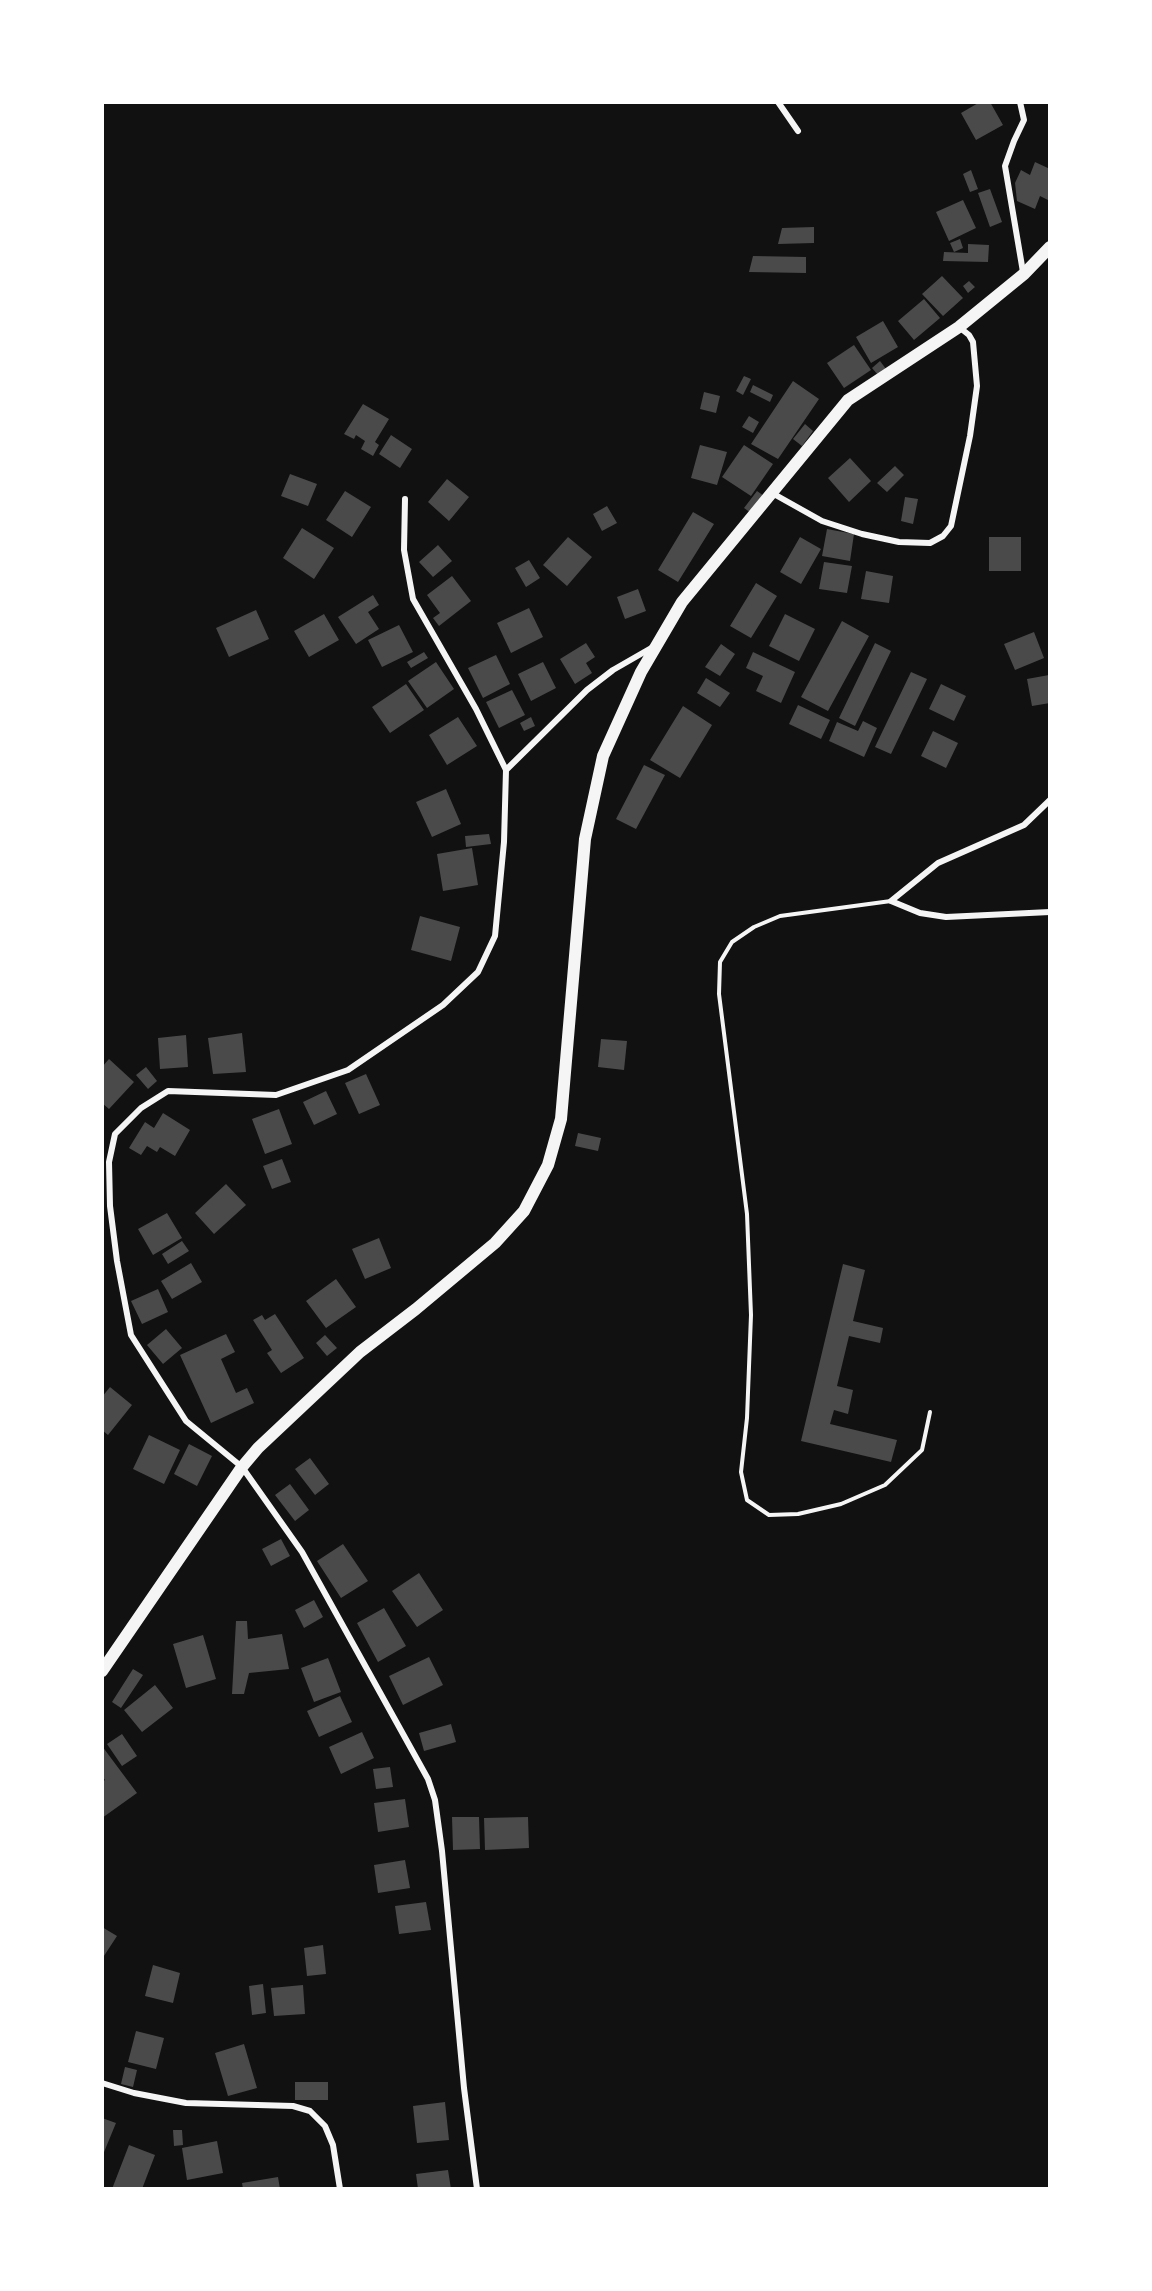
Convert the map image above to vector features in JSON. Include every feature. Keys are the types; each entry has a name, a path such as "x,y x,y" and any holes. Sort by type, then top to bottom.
{"main road":[{"path":"102,1671 242,1467 258,1448 360,1352 416,1310 495,1243 524,1211 548,1166 561,1119 585,839 603,756 641,672 682,602 848,400 959,327 1024,274 1050,247"}],"street":[{"path":"778,102 798,130"},
{"path":"1020,102 1024,120 1005,166 1024,274"},
{"path":"772,493 822,521 862,534 899,542 930,543 943,536 951,526 970,436 977,386 973,342 969,335 959,327"},
{"path":"405,500 404,550 413,599 476,709 506,770 504,842 495,936 478,972 443,1005 348,1070 276,1095 168,1091 141,1108 115,1134 109,1162 110,1206 117,1261 131,1335 186,1421 242,1467 302,1552 428,1779 442,1851 464,2088 477,2189"},
{"path":"506,770 587,690 658,643"},
{"path":"1050,800 1024,825 938,863 891,901 920,913 946,917 1050,912"},
{"path":"102,2083 134,2093 186,2103 293,2106 310,2111 325,2126 333,2145 340,2189"}],"lane":[{"path":"891,901 780,916 754,927 732,942 720,962 719,994 747,1214 751,1314 747,1418 741,1472 747,1500 769,1515 798,1514 841,1504 885,1485 922,1450 930,1412"}],"building":[{"path":"980,102 990,102 1003,125 976,140 961,113"},
{"path":"1035,162 1050,169 1050,194 1048,200 1040,196 1035,209 1017,201 1015,183 1021,170 1030,175"},
{"path":"971,170 978,189 970,192 963,174"},
{"path":"990,189 1002,222 990,227 978,193"},
{"path":"963,200 976,228 949,241 936,212"},
{"path":"814,227 814,243 778,244 782,228"},
{"path":"960,239 963,248 954,252 950,243"},
{"path":"968,244 989,245 988,262 943,261 944,252 968,253"},
{"path":"753,256 806,257 806,273 749,272"},
{"path":"942,276 963,298 943,316 922,294"},
{"path":"969,281 975,287 968,293 963,286"},
{"path":"924,299 940,318 914,340 898,321"},
{"path":"883,321 898,347 871,363 856,337"},
{"path":"854,345 871,370 844,388 827,363"},
{"path":"880,361 886,369 878,375 872,368"},
{"path":"744,376 751,379 743,395 736,391"},
{"path":"793,381 819,399 778,459 751,444"},
{"path":"753,385 773,395 770,402 750,392"},
{"path":"704,392 720,396 716,413 700,409"},
{"path":"363,404 389,419 375,442 379,445 373,456 361,449 365,441 356,435 354,439 344,434"},
{"path":"749,416 759,422 753,433 742,427"},
{"path":"805,424 813,431 802,446 793,439"},
{"path":"391,435 412,449 400,468 379,454"},
{"path":"700,445 727,452 717,485 691,478"},
{"path":"744,445 773,464 751,496 722,477"},
{"path":"850,458 871,481 849,502 828,478"},
{"path":"895,466 904,475 887,492 877,483"},
{"path":"290,474 317,484 308,506 281,496"},
{"path":"447,479 469,497 449,521 428,502"},
{"path":"345,491 371,507 352,537 326,520"},
{"path":"757,491 764,496 751,513 744,508"},
{"path":"905,497 918,499 913,524 901,521"},
{"path":"607,506 617,523 602,531 593,514"},
{"path":"693,512 714,524 678,582 658,570"},
{"path":"302,528 334,548 314,579 283,558"},
{"path":"827,529 854,534 850,561 822,556"},
{"path":"568,537 592,557 567,586 543,565"},
{"path":"800,537 821,549 801,584 780,572"},
{"path":"989,537 1021,537 1021,571 989,571"},
{"path":"438,545 452,561 433,577 419,562"},
{"path":"529,560 540,578 526,587 515,568"},
{"path":"824,562 852,566 847,593 819,589"},
{"path":"866,571 893,576 889,603 861,599"},
{"path":"452,576 471,601 439,626 433,618 440,613 427,595"},
{"path":"756,583 777,596 751,638 730,626"},
{"path":"638,589 646,611 625,619 617,597"},
{"path":"373,595 379,605 368,612 379,629 356,644 338,617"},
{"path":"529,608 543,637 511,653 497,623"},
{"path":"256,610 269,639 229,657 216,628"},
{"path":"324,614 339,640 309,657 294,631"},
{"path":"785,614 815,629 799,661 769,646"},
{"path":"842,621 869,636 828,711 801,697"},
{"path":"399,625 413,652 382,667 368,640"},
{"path":"1034,632 1044,658 1015,670 1004,644"},
{"path":"586,643 595,657 586,663 592,673 575,684 560,659"},
{"path":"875,643 891,651 855,726 839,718"},
{"path":"721,644 735,654 720,676 705,667"},
{"path":"424,652 428,658 411,668 407,662"},
{"path":"753,652 795,672 781,703 756,691 763,676 746,668"},
{"path":"496,655 510,684 483,698 468,668"},
{"path":"436,662 454,689 427,708 408,681"},
{"path":"543,662 556,688 531,701 518,674"},
{"path":"911,672 927,679 891,754 875,747"},
{"path":"1049,675 1050,703 1032,706 1027,679"},
{"path":"706,678 730,693 720,707 697,693"},
{"path":"406,684 424,710 390,733 372,707"},
{"path":"941,684 966,696 954,721 929,709"},
{"path":"512,690 525,715 499,728 486,702"},
{"path":"798,705 830,720 821,739 789,724"},
{"path":"683,706 712,725 680,778 650,760"},
{"path":"458,717 477,746 447,765 429,735"},
{"path":"531,717 535,726 524,731 520,723"},
{"path":"863,721 877,728 864,757 829,741 837,722 858,731"},
{"path":"933,731 958,743 946,768 921,756"},
{"path":"644,765 665,775 636,829 616,819"},
{"path":"446,789 461,824 432,837 416,802"},
{"path":"489,834 491,844 466,847 465,836"},
{"path":"472,848 478,885 443,891 437,854"},
{"path":"420,916 460,927 451,961 411,950"},
{"path":"242,1033 246,1072 213,1074 208,1038"},
{"path":"186,1035 188,1067 160,1069 158,1038"},
{"path":"601,1039 627,1041 624,1070 598,1067"},
{"path":"109,1059 134,1082 109,1109 102,1103 102,1067"},
{"path":"146,1067 157,1081 148,1089 136,1075"},
{"path":"366,1074 380,1105 359,1114 345,1083"},
{"path":"326,1091 337,1114 314,1125 303,1102"},
{"path":"279,1109 292,1144 265,1154 252,1119"},
{"path":"163,1113 190,1130 175,1156 160,1147 157,1152 147,1146 141,1155 129,1148 145,1122 154,1128"},
{"path":"578,1133 601,1138 598,1151 575,1146"},
{"path":"282,1159 291,1182 272,1189 263,1166"},
{"path":"226,1184 246,1205 214,1234 195,1213"},
{"path":"167,1213 182,1238 153,1255 138,1229"},
{"path":"379,1238 391,1268 365,1279 352,1249"},
{"path":"182,1241 189,1251 168,1264 162,1254"},
{"path":"191,1263 202,1282 172,1299 161,1281"},
{"path":"843,1264 865,1270 853,1321 883,1328 880,1343 849,1336 837,1386 853,1390 848,1414 834,1410 830,1424 897,1440 891,1462 801,1441"},
{"path":"336,1279 356,1307 326,1328 306,1301"},
{"path":"158,1289 168,1312 142,1324 131,1301"},
{"path":"275,1314 304,1358 281,1373 267,1353 272,1350 253,1320 262,1315 265,1320"},
{"path":"166,1329 182,1348 163,1364 147,1345"},
{"path":"226,1334 235,1352 221,1359 236,1393 247,1388 254,1403 211,1423 180,1355"},
{"path":"325,1335 337,1348 327,1356 316,1343"},
{"path":"110,1387 132,1405 108,1435 102,1430 102,1397"},
{"path":"149,1435 180,1450 164,1484 133,1469"},
{"path":"189,1444 212,1456 197,1486 174,1474"},
{"path":"310,1458 329,1484 315,1495 295,1469"},
{"path":"290,1484 309,1510 295,1521 275,1495"},
{"path":"281,1539 290,1556 271,1566 262,1549"},
{"path":"343,1544 368,1581 341,1598 317,1561"},
{"path":"419,1573 443,1610 417,1627 392,1591"},
{"path":"314,1600 323,1617 304,1628 295,1610"},
{"path":"384,1608 406,1646 378,1662 357,1623"},
{"path":"236,1621 247,1621 248,1639 282,1634 289,1669 249,1673 244,1694 232,1694"},
{"path":"203,1635 216,1679 186,1688 173,1644"},
{"path":"429,1657 443,1685 403,1705 389,1676"},
{"path":"328,1658 341,1692 314,1702 301,1668"},
{"path":"133,1669 143,1675 121,1708 112,1702"},
{"path":"155,1685 173,1708 142,1732 124,1710"},
{"path":"340,1696 352,1722 319,1737 307,1711"},
{"path":"451,1724 456,1742 424,1751 419,1733"},
{"path":"362,1732 374,1758 341,1774 329,1747"},
{"path":"122,1734 137,1756 122,1766 107,1744"},
{"path":"102,1746 137,1793 102,1818 102,1782 105,1780 102,1776"},
{"path":"390,1767 393,1787 376,1789 373,1769"},
{"path":"405,1799 409,1827 378,1832 374,1803"},
{"path":"452,1817 479,1817 480,1849 453,1850"},
{"path":"528,1817 529,1848 485,1850 484,1818"},
{"path":"405,1860 410,1888 378,1893 374,1865"},
{"path":"426,1902 431,1930 399,1934 395,1906"},
{"path":"102,1927 117,1936 102,1959"},
{"path":"323,1945 326,1974 307,1976 304,1948"},
{"path":"153,1965 180,1973 173,2003 145,1996"},
{"path":"263,1984 266,2013 252,2015 249,1986"},
{"path":"303,1985 305,2014 274,2016 271,1988"},
{"path":"136,2031 164,2038 156,2069 128,2062"},
{"path":"244,2044 257,2088 228,2096 215,2053"},
{"path":"125,2067 137,2070 133,2087 121,2084"},
{"path":"295,2082 328,2082 328,2100 295,2100"},
{"path":"445,2102 449,2140 417,2143 413,2106"},
{"path":"102,2118 116,2123 102,2157"},
{"path":"173,2130 182,2130 183,2145 174,2146"},
{"path":"217,2141 223,2173 187,2180 182,2148"},
{"path":"129,2145 155,2155 142,2189 112,2189"},
{"path":"448,2170 451,2189 418,2189 416,2174"},
{"path":"278,2177 280,2189 243,2189 242,2183"}]}
